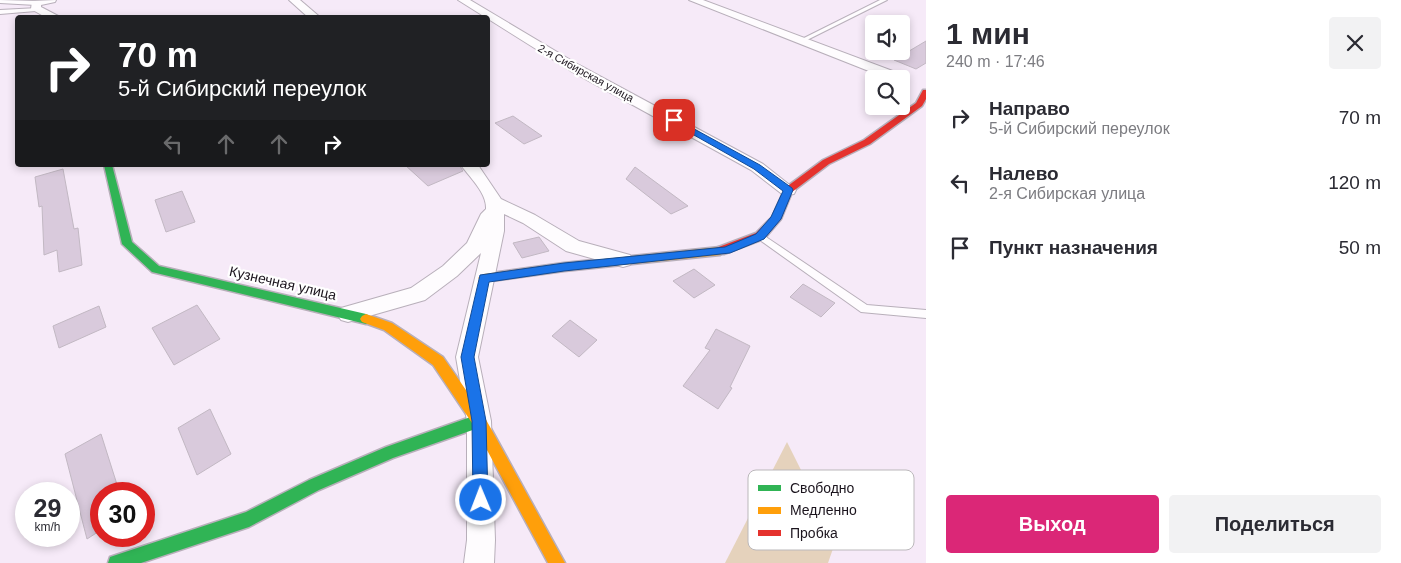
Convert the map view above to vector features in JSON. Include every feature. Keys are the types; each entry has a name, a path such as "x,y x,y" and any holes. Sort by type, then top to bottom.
{"street":[{"path":"36,4 51,0"},
{"path":"294,0 312,15"},
{"name":"2-я Сибирская улица","path":"463,0 488,15"},
{"path":"484,278 623,260 726,250 760,236 776,219 788,190 826,162 867,142 919,104 913,86 698,0"},
{"path":"36,4 52,15"},
{"name":"2-я Сибирская улица","path":"490,16 560,59 757,167 788,190"},
{"name":"Кузнечная улица","path":"109,167 128,244 156,269 348,314 388,326 438,361 479,421 557,563"},
{"path":"471,167 478,175 495,203 495,231 467,357 479,421 481,540 478,563"},
{"path":"348,314 418,294 450,271 475,247 495,203"},
{"path":"495,203 529,219 573,246 623,260"},
{"path":"116,563 249,519 314,485 391,452 479,421"}],"lane":[{"path":"801,41 884,0"},
{"path":"0,1 36,4"},
{"path":"0,12 36,4"},
{"path":"760,236 865,308 926,314"}],"shaded area":[{"path":"787,442 801,470 773,470"},
{"path":"748,518 748,550 833,550 828,563 725,563"}],"building":[{"path":"926,41 926,63 916,69 894,60 910,60 910,50"},
{"path":"513,116 542,136 524,144 495,123"},
{"path":"407,167 460,167 463,171 428,186"},
{"path":"635,167 688,206 671,214 626,179"},
{"path":"63,169 74,229 78,228 82,265 59,272 57,250 44,255 42,206 39,207 35,177"},
{"path":"182,191 195,222 166,232 155,200"},
{"path":"539,237 549,251 522,258 513,243"},
{"path":"694,269 715,285 694,298 673,281"},
{"path":"803,284 835,303 821,317 790,297"},
{"path":"197,305 220,339 174,365 152,328"},
{"path":"99,306 106,327 59,348 53,326"},
{"path":"570,320 597,340 579,357 552,336"},
{"path":"716,329 750,346 730,387 732,388 718,409 683,386 710,350 705,348"},
{"path":"210,409 231,454 197,475 178,428"},
{"path":"101,434 116,482 90,482 90,537 87,539 80,512 80,482 72,482 65,454"}],"traffic: fast":[{"path":"108,167 127,244 156,269 366,319"},
{"path":"116,563 249,519 314,485 391,452 479,421"}],"traffic: slow":[{"path":"484,278 564,267 720,251"},
{"path":"366,319 388,326 438,361 479,421 557,563"}],"traffic: jam":[{"path":"720,251 760,236 776,219 788,190 826,162 867,142 919,104 926,92"}],"route":[{"path":"481,500 479,421 467,357 484,278 623,260 726,250 760,236 776,219 788,190 757,167 674,120"}]}
